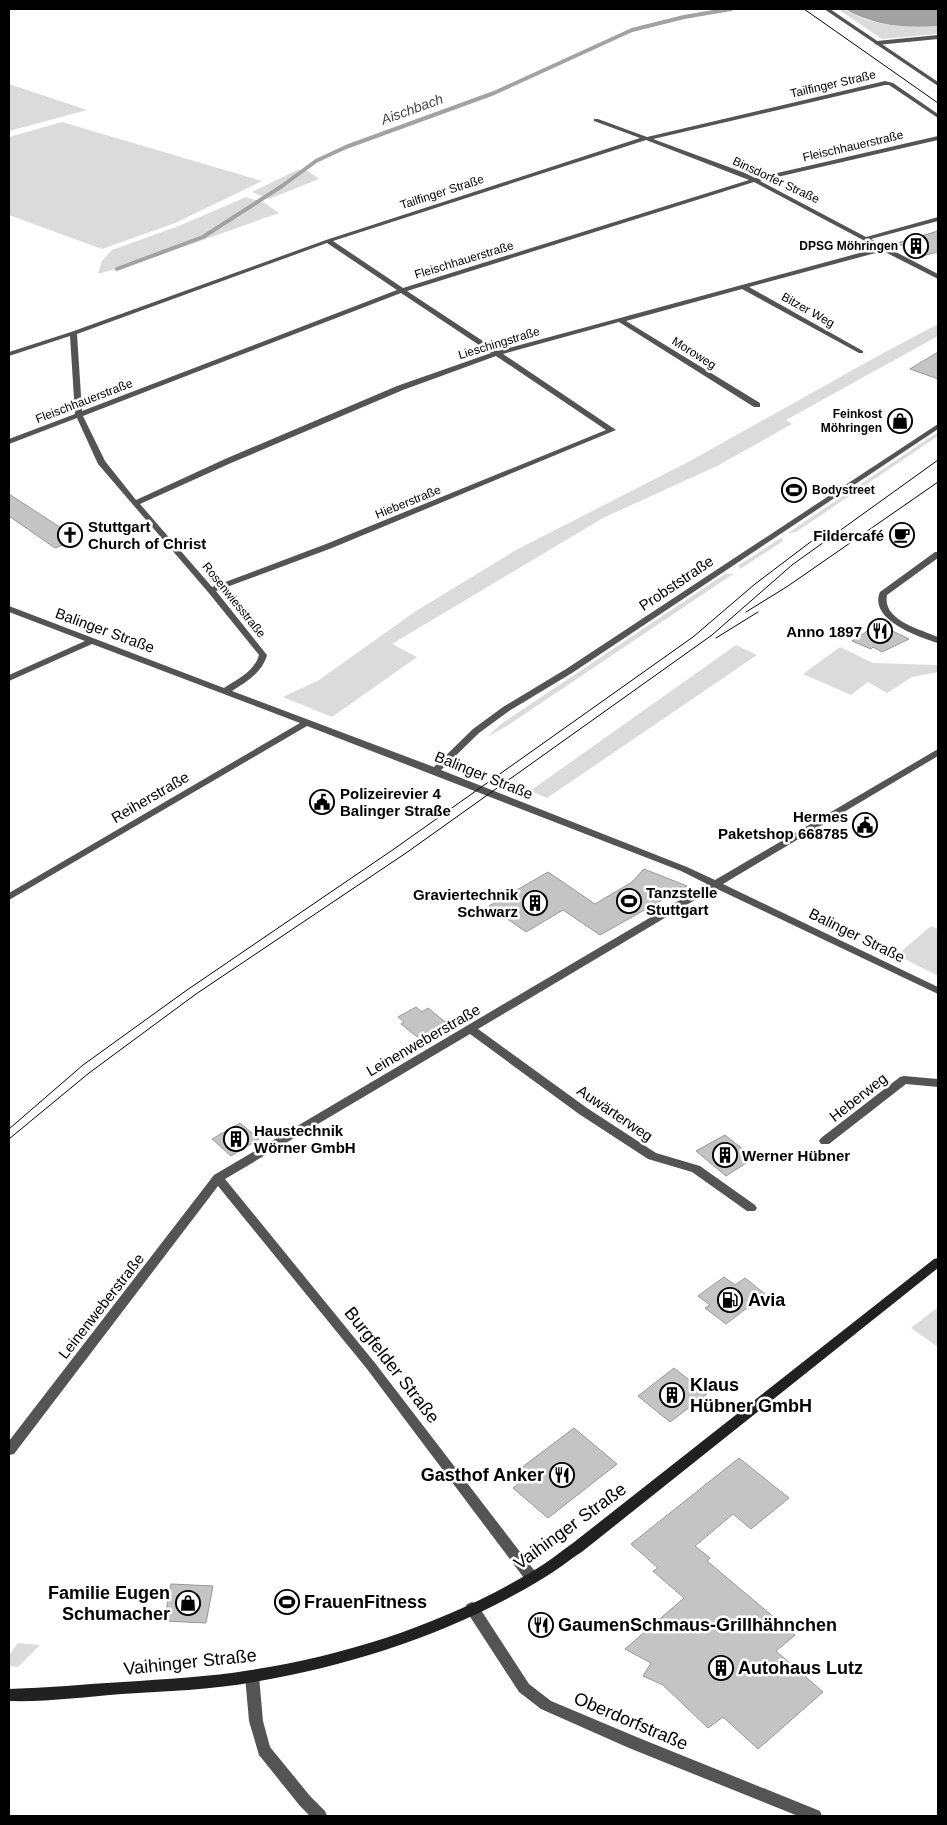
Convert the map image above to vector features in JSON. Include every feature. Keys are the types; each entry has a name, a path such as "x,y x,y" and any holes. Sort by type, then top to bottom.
{"main road":[{"name":"Vaihinger Straße","path":"9,1696 166,1685 252,1676 296,1668 368,1650 418,1632 472,1608 532,1578 578,1547 938,1262"}],"street":[{"path":"827,9 938,84"},
{"path":"876,43 938,37"},
{"name":"Tailfinger Straße","path":"9,354 73,333 328,241 644,139 879,84 891,84 938,116"},
{"name":"Binsdorfer Straße","path":"596,120 755,180 868,238 938,277"},
{"name":"Fleischhauerstraße","path":"9,442 402,290 755,180 938,138"},
{"path":"868,238 938,219"},
{"path":"328,241 495,354"},
{"name":"Lieschingstraße","path":"135,504 228,461 400,388 495,354 885,248"},
{"name":"Bitzer Weg","path":"744,286 861,352"},
{"name":"Moroweg","path":"620,320 757,405"},
{"name":"Rosenwiesstraße","path":"73,333 79,415 102,462 135,504 211,590 263,655 261,664 249,676 225,691"},
{"name":"Hieberstraße","path":"211,590 329,546 612,430 495,354"},
{"name":"Probststraße","path":"435,771 476,731 506,709 569,671 938,426"},
{"path":"938,554 883,594 880,600 881,607 894,620 938,640"},
{"name":"Balinger Straße","path":"9,609 435,771 717,883 938,991"},
{"path":"9,678 90,641"},
{"name":"Reiherstraße","path":"9,897 307,722"},
{"name":"Leinenweberstraße","path":"9,1450 218,1178 938,752"},
{"name":"Auwärterweg","path":"471,1029 583,1111 652,1156 696,1169 751,1208"},
{"name":"Heberweg","path":"826,1141 904,1080 938,1083"},
{"name":"Burgfelder Straße","path":"218,1178 371,1366 532,1578"},
{"name":"Oberdorfstraße","path":"472,1608 524,1688 546,1705 634,1744 815,1816"},
{"path":"252,1676 256,1721 264,1750 305,1801 320,1816"}],"shaded area":[{"path":"838,9 867,20 887,24 938,26 938,34 882,39"},
{"path":"845,9 938,9 938,26 913,27 890,25 867,19"},
{"path":"9,84 87,110 9,131"},
{"path":"62,122 262,181 175,223 102,249 9,215 9,137"},
{"path":"297,170 308,171 319,179 269,199 252,192"},
{"path":"246,197 265,203 279,213 149,259 98,274 102,261 112,250 179,226"},
{"path":"938,324 938,336 786,420 792,424 717,466 603,518 392,644 417,657 332,717 283,697 319,680 416,611 516,550 690,461"},
{"path":"938,432 938,436 796,532 788,533"},
{"path":"781,538 783,541 740,569 739,565"},
{"path":"725,574 733,574 507,726 487,737 501,724"},
{"path":"736,645 757,655 547,798 530,791"},
{"path":"840,647 873,663 938,665 938,672 912,677 887,693 868,682 851,695 803,674"},
{"path":"931,926 938,929 938,976 897,955"},
{"path":"938,1307 938,1347 911,1328"},
{"path":"18,1643 40,1645 18,1667 9,1666 9,1655"}],"building":[{"path":"938,231 938,252 922,256 897,243"},
{"path":"938,352 938,379 910,369"},
{"path":"9,494 78,539 55,548 9,516"},
{"name":"Anno 1897","path":"878,624 909,639 882,652 873,647 871,649 852,641"},
{"path":"644,869 687,886 600,935 563,910 526,932 489,906 548,872 595,904 632,882"},
{"path":"416,1007 422,1012 428,1008 448,1024 421,1040 401,1024 404,1022 398,1017"},
{"name":"Haustechnik Wörner GmbH","path":"240,1123 259,1139 231,1156 212,1139"},
{"name":"Werner Hübner","path":"725,1135 754,1158 726,1176 696,1151"},
{"name":"Avia","path":"724,1277 735,1285 745,1278 765,1294 726,1324 705,1308 710,1305 698,1296"},
{"name":"Klaus Hübner GmbH","path":"674,1368 707,1394 670,1422 638,1396"},
{"name":"Gasthof Anker","path":"574,1428 617,1464 548,1518 513,1488 525,1478 517,1471"},
{"name":"Autohaus Lutz","path":"739,1458 789,1498 751,1529 733,1514 695,1546 710,1558 707,1561 795,1635 776,1651 823,1692 758,1749 723,1717 708,1728 663,1685 643,1676 651,1663 625,1649 684,1598 653,1571 658,1568 631,1544"},
{"name":"Familie Eugen Schumacher","path":"171,1584 213,1586 206,1623 164,1621"}],"waterway":[{"name":"Aischbach","path":"117,269 203,237 282,186 316,161 346,147 494,93 632,30 684,17 731,9"}],"tram line":[{"path":"804,9 938,103"},
{"path":"9,1139 89,1073 196,994 406,853 712,635 792,565 938,460"},
{"path":"746,612 788,586 938,482"},
{"path":"9,1129 83,1065 187,990 394,849 693,637 755,584 821,534"},
{"path":"716,638 758,612"}],"place":[{"name":"DPSG Möhringen","path":"916,246"},
{"name":"Feinkost Möhringen","path":"900,421"},
{"name":"Bodystreet","path":"794,490"},
{"name":"Stuttgart Church of Christ","path":"70,535"},
{"name":"Fildercafé","path":"902,535"},
{"name":"Anno 1897","path":"880,631"},
{"name":"Polizeirevier 4 Balinger Straße","path":"322,802"},
{"name":"Hermes Paketshop 668785","path":"865,825"},
{"name":"Tanzstelle Stuttgart","path":"629,901"},
{"name":"Graviertechnik Schwarz","path":"535,903"},
{"name":"Haustechnik Wörner GmbH","path":"236,1139"},
{"name":"Werner Hübner","path":"725,1155"},
{"name":"Avia","path":"730,1300"},
{"name":"Klaus Hübner GmbH","path":"672,1395"},
{"name":"Gasthof Anker","path":"562,1475"},
{"name":"FrauenFitness","path":"287,1602"},
{"name":"Familie Eugen Schumacher","path":"188,1603"},
{"name":"GaumenSchmaus-Grillhähnchen","path":"541,1625"},
{"name":"Autohaus Lutz","path":"721,1668"}]}
